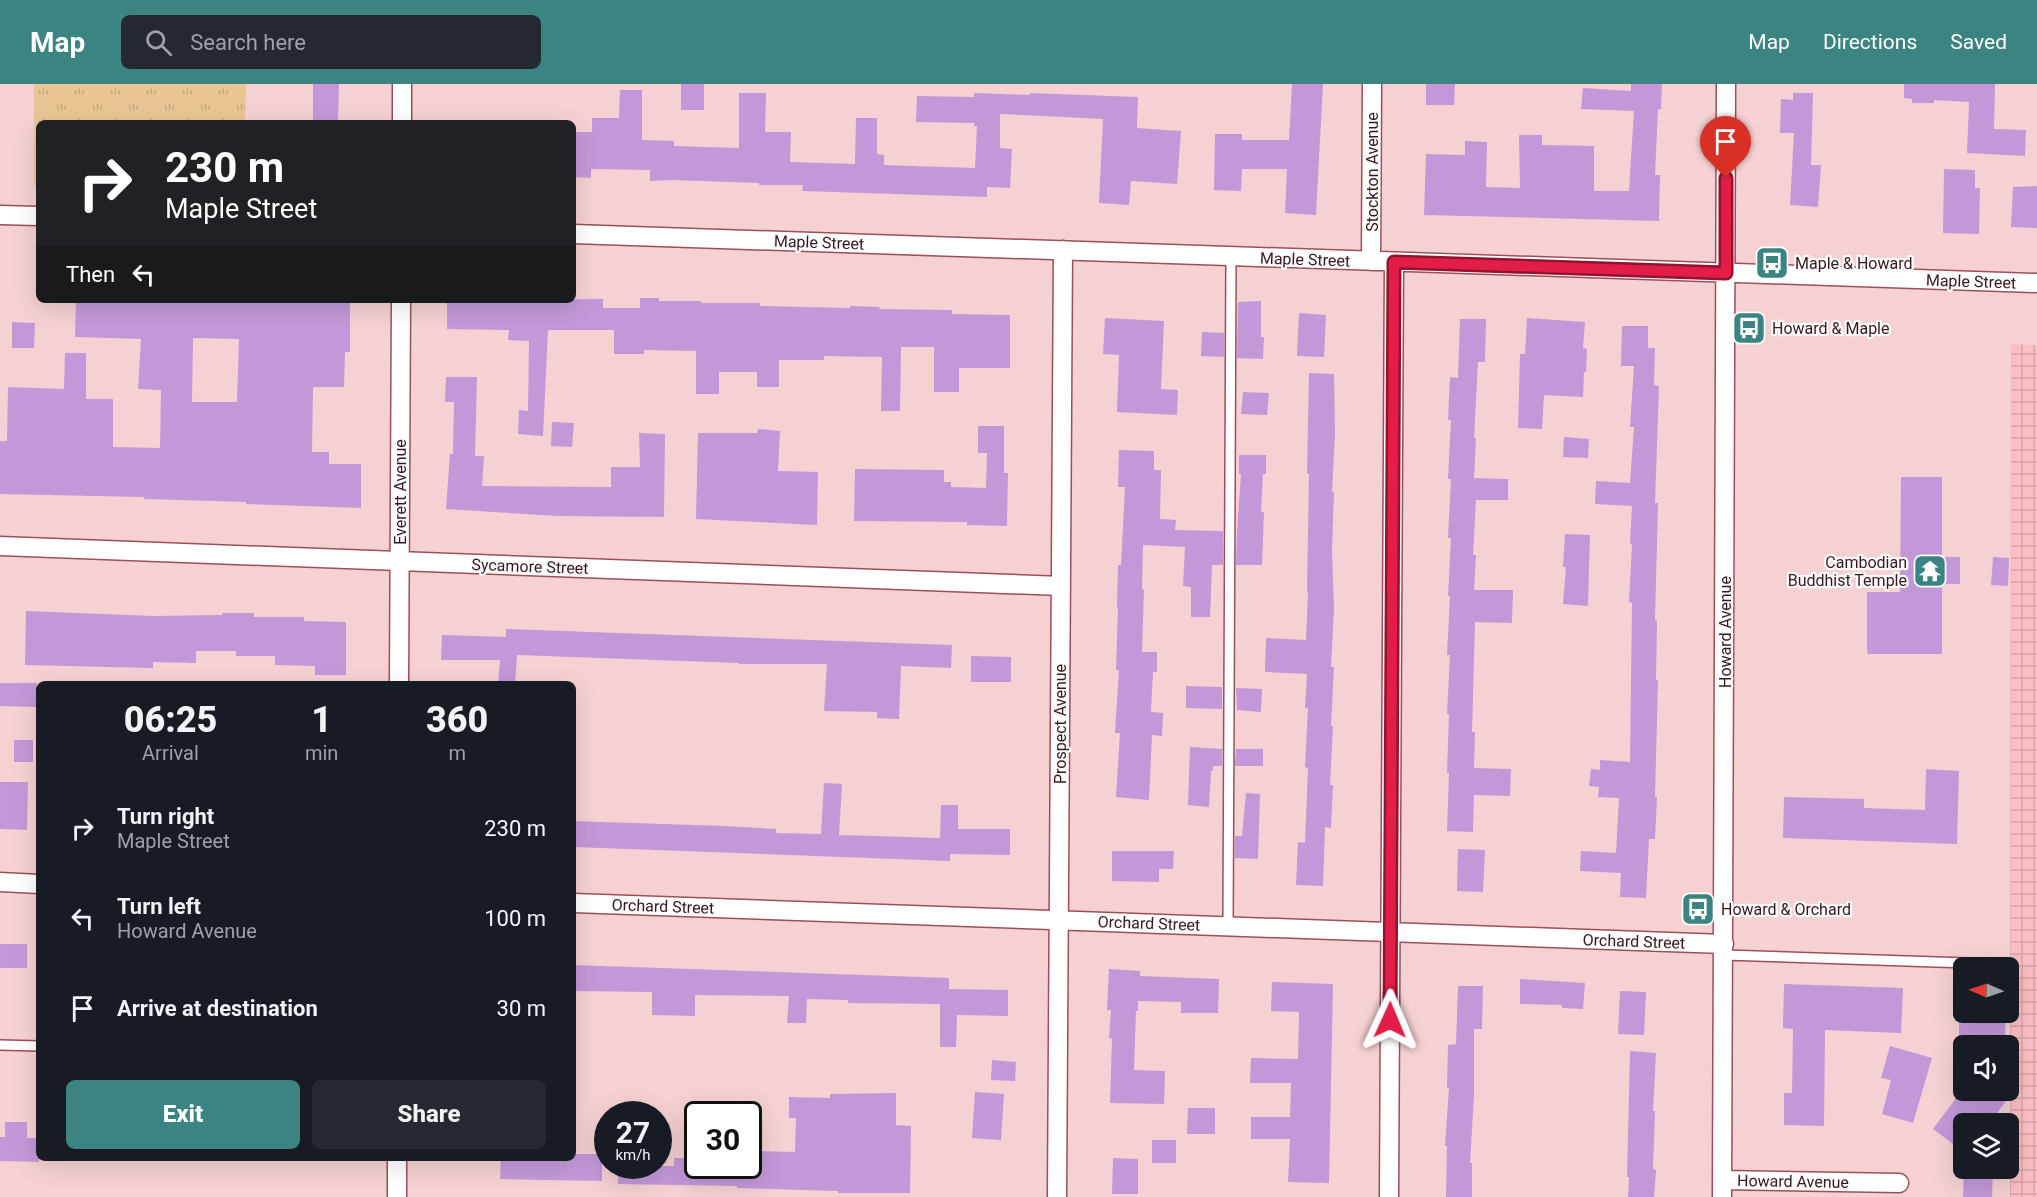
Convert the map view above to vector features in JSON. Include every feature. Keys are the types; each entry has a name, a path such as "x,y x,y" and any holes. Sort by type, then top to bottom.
{"street":[{"path":"402,84 402,120"},
{"name":"Stockton Avenue","path":"1371,261 1372,84"},
{"name":"Howard Avenue","path":"1726,84 1722,1189 1899,1183"},
{"path":"0,215 36,216"},
{"name":"Maple Street","path":"576,234 2037,283"},
{"name":"Prospect Avenue","path":"1057,1197 1063,250"},
{"path":"1389,1197 1394,262"},
{"name":"Everett Avenue","path":"399,681 401,303"},
{"name":"Sycamore Street","path":"0,546 1060,586"},
{"path":"0,882 36,884"},
{"name":"Orchard Street","path":"576,903 1392,932 1724,950"},
{"path":"397,1161 397,1197"}],"lane":[{"path":"1228,926 1231,256"},
{"path":"1724,950 1953,962"},
{"path":"0,1045 36,1046"}],"shaded area":[{"path":"2011,344 2037,345 2037,1197 2010,1197 2010,1179 2019,1179 2019,1113 2010,1113 2010,1101 2019,1101 2019,1035 2010,1035 2010,1023 2019,1023 2019,957 2010,957"}],"green space":[{"path":"34,84 246,84 245,120 36,120 36,186 34,186"}],"building":[{"path":"313,84 339,84 338,120 313,120"},
{"path":"681,84 704,84 704,110 681,110"},
{"path":"1292,84 1323,84 1316,215 1285,213 1287,169 1242,169 1241,191 1214,190 1215,134 1242,134 1242,140 1289,140"},
{"path":"1426,84 1455,84 1454,105 1426,105"},
{"path":"1631,84 1662,84 1661,109 1658,109 1655,175 1660,175 1659,221 1424,215 1426,154 1465,155 1465,141 1487,142 1486,187 1520,188 1519,135 1542,135 1542,145 1594,146 1594,191 1629,191 1634,111 1581,109 1583,88 1631,91"},
{"path":"1904,84 1995,84 1994,129 2026,130 2025,156 1967,153 1969,102 1934,100 1934,103 1912,103 1912,99 1904,98"},
{"path":"620,90 642,90 642,140 674,141 674,146 739,148 739,93 766,93 765,132 791,132 790,162 855,164 856,118 877,118 877,154 884,155 884,165 975,168 977,126 974,126 974,123 916,122 917,96 974,97 974,93 1029,95 1030,93 1138,97 1137,128 1181,131 1177,184 1131,181 1129,205 1099,203 1103,119 1000,114 1000,148 1012,149 1010,188 987,187 987,197 802,191 803,185 650,181 650,170 591,169 591,178 576,177 576,132 592,132 592,118 619,118"},
{"path":"1793,93 1813,93 1811,165 1821,165 1818,207 1790,205 1794,133 1780,133 1781,99 1793,100"},
{"path":"1944,169 1975,170 1975,188 1980,188 1979,234 1943,233"},
{"path":"2037,186 2037,228 2011,227 2013,187"},
{"path":"640,298 659,298 659,301 760,303 760,306 880,307 879,309 952,310 952,314 1010,315 1010,368 959,368 959,392 934,392 934,347 901,347 900,411 881,411 882,357 824,356 824,360 779,360 779,387 757,387 757,372 719,372 719,394 696,394 696,351 644,350 644,354 614,354 614,330 548,330 543,436 518,434 519,410 528,411 529,341 508,340 509,330 447,329 447,303 576,303 576,299 603,299 603,308 640,308"},
{"path":"1261,301 1263,359 1237,358 1238,302"},
{"path":"76,303 350,303 350,352 345,352 344,387 313,387 312,452 329,452 329,464 361,464 361,508 144,499 144,497 0,494 0,441 7,441 8,387 64,389 65,353 86,353 86,399 113,399 113,447 160,448 161,390 138,389 141,339 75,337","holes":["193,338 239,339 237,402 192,402"]},
{"path":"1299,313 1326,315 1324,357 1297,356"},
{"path":"1105,318 1164,321 1161,389 1178,390 1177,415 1117,412 1119,355 1103,354"},
{"path":"1527,318 1585,322 1583,348 1587,349 1583,397 1544,395 1542,429 1518,428 1520,354 1525,354"},
{"path":"1460,319 1486,319 1485,362 1478,362 1474,478 1508,479 1508,500 1476,500 1474,590 1513,590 1512,623 1475,622 1472,732 1475,732 1474,768 1511,769 1510,796 1474,795 1473,832 1447,831 1449,714 1447,714 1450,655 1447,655 1451,538 1448,538 1451,479 1448,479 1451,420 1448,420 1450,377 1458,378"},
{"path":"12,322 35,323 34,348 12,348"},
{"path":"1622,326 1648,326 1648,348 1655,348 1654,385 1659,386 1655,503 1658,503 1655,620 1657,621 1656,680 1658,680 1655,797 1657,797 1655,839 1649,839 1646,898 1620,897 1621,873 1580,871 1581,851 1616,853 1619,798 1598,797 1599,787 1589,786 1591,769 1600,770 1600,760 1630,762 1632,603 1629,602 1632,506 1595,504 1596,481 1630,483 1634,427 1630,427 1634,366 1621,366"},
{"path":"1202,332 1224,333 1224,357 1201,356"},
{"path":"1309,373 1334,374 1332,550 1334,609 1331,667 1334,667 1330,785 1333,785 1331,828 1325,827 1323,886 1296,885 1298,842 1305,843 1308,768 1305,767 1307,674 1265,672 1266,638 1306,640"},
{"path":"446,377 477,377 475,456 484,456 482,486 611,487 611,467 640,467 639,433 665,434 664,517 558,516 446,509 450,454 453,454 454,402 445,402"},
{"path":"1243,392 1269,393 1267,415 1241,414"},
{"path":"552,422 574,423 572,447 551,446"},
{"path":"978,426 1004,426 1004,473 1008,473 1007,526 967,525 967,522 854,521 855,469 944,470 944,482 951,482 951,487 986,488 987,453 978,453"},
{"path":"758,429 780,431 778,471 818,472 817,525 696,519 698,433 757,433"},
{"path":"1564,437 1589,439 1588,458 1563,457"},
{"path":"1119,450 1154,451 1154,470 1161,470 1160,519 1176,520 1175,530 1223,531 1223,565 1212,565 1210,617 1191,617 1191,587 1183,586 1185,547 1143,545 1142,652 1157,652 1157,672 1153,672 1151,712 1163,713 1162,736 1152,735 1149,800 1116,797 1120,733 1115,733 1119,670 1116,670 1118,565 1121,565 1125,487 1118,487"},
{"path":"1239,455 1266,455 1261,512 1264,512 1262,565 1236,565 1241,474 1239,474"},
{"name":"Cambodian Buddhist Temple","path":"1901,477 1942,477 1942,557 1960,557 1960,584 1942,584 1942,654 1868,654 1867,592 1900,592"},
{"path":"1565,534 1590,535 1588,606 1563,604 1566,567 1563,567"},
{"path":"1993,557 2009,558 2008,586 1991,585"},
{"path":"26,611 154,616 254,613 254,617 304,617 304,621 346,622 346,675 315,675 315,666 275,665 275,656 236,656 236,651 196,651 196,663 153,662 153,668 25,665"},
{"path":"506,629 952,645 951,668 901,666 899,719 877,718 877,712 824,711 827,664 739,664 517,655 515,681 498,681 500,660 441,660 442,635 506,637"},
{"path":"971,656 1011,657 1011,682 971,682"},
{"path":"0,683 36,683 36,707 0,706"},
{"path":"1186,686 1222,687 1222,709 1186,708"},
{"path":"1236,688 1262,689 1261,712 1237,710"},
{"path":"14,740 33,740 33,762 14,762"},
{"path":"1190,747 1222,749 1222,766 1213,766 1213,771 1211,771 1209,807 1188,805"},
{"path":"1236,749 1263,749 1263,766 1235,766"},
{"path":"1926,769 1959,771 1957,844 1783,838 1784,797 1864,799 1864,808 1925,810"},
{"path":"0,782 28,782 27,830 0,829"},
{"path":"824,783 842,784 839,835 940,838 941,805 958,805 958,829 1010,829 1010,855 950,854 950,861 576,847 576,821 724,826 776,829 776,833 821,834"},
{"path":"1246,793 1260,794 1258,859 1235,858 1235,836 1242,836"},
{"path":"1458,849 1485,850 1483,892 1457,891"},
{"path":"1112,851 1174,851 1173,869 1159,869 1159,882 1112,881"},
{"path":"0,944 27,944 27,968 0,968"},
{"path":"576,965 949,978 949,989 1008,990 1008,1016 957,1015 956,1047 940,1047 940,1004 848,1003 848,1000 807,999 806,1023 787,1023 789,996 695,995 695,1016 652,1015 652,992 576,991"},
{"path":"1109,969 1140,971 1140,976 1219,979 1218,1013 1181,1013 1181,1002 1138,1001 1134,1070 1165,1071 1164,1104 1110,1103 1112,1039 1109,1038 1111,1010 1107,1010"},
{"path":"1520,979 1585,983 1583,1009 1562,1008 1562,1005 1520,1004"},
{"path":"1272,982 1333,984 1329,1183 1288,1182 1290,1139 1251,1139 1251,1117 1290,1117 1291,1083 1250,1083 1251,1058 1298,1059 1299,1012 1271,1011"},
{"path":"1784,984 1903,988 1901,1033 1825,1030 1824,1126 1784,1125 1784,1093 1792,1093 1793,1029 1783,1028"},
{"path":"1458,986 1483,986 1482,1029 1474,1029 1474,1095 1470,1163 1472,1163 1472,1197 1446,1197 1448,1045 1456,1044"},
{"path":"1620,991 1646,992 1644,1035 1618,1034"},
{"path":"1959,1023 2006,1023 2005,1035 1959,1035"},
{"path":"1890,1046 1932,1058 1913,1123 1882,1114 1891,1080 1881,1078"},
{"path":"1630,1051 1656,1053 1653,1111 1655,1111 1653,1169 1656,1170 1654,1197 1628,1197"},
{"path":"992,1060 1016,1062 1015,1081 991,1080"},
{"path":"975,1092 1004,1094 1001,1140 972,1138"},
{"path":"896,1093 896,1125 911,1126 910,1193 838,1193 838,1191 737,1188 737,1186 618,1184 618,1179 672,1179 674,1158 684,1158 684,1179 762,1179 762,1151 795,1152 796,1118 789,1118 789,1097 830,1098 830,1094"},
{"path":"1954,1101 2006,1101 1997,1113 1953,1113 1953,1144 1933,1129"},
{"path":"1188,1108 1215,1108 1215,1134 1187,1134"},
{"path":"5,1122 27,1122 27,1138 36,1138 36,1161 39,1162 0,1161 0,1137 5,1137"},
{"path":"1152,1140 1176,1140 1176,1163 1152,1163"},
{"path":"576,1154 594,1154 594,1179 602,1179 602,1181 500,1179 501,1161 576,1161"},
{"path":"1113,1158 1138,1159 1138,1194 1112,1194"},
{"path":"1964,1179 1993,1179 1992,1197 1963,1197"}],"place":[{"name":"Maple & Howard","path":"1772,263"},
{"name":"Howard & Maple","path":"1749,328"},
{"name":"Cambodian Buddhist Temple","path":"1930,571"},
{"name":"Howard & Orchard","path":"1698,909"}],"route":[{"path":"1390,1020 1394,262 1726,273 1726,178"}]}
